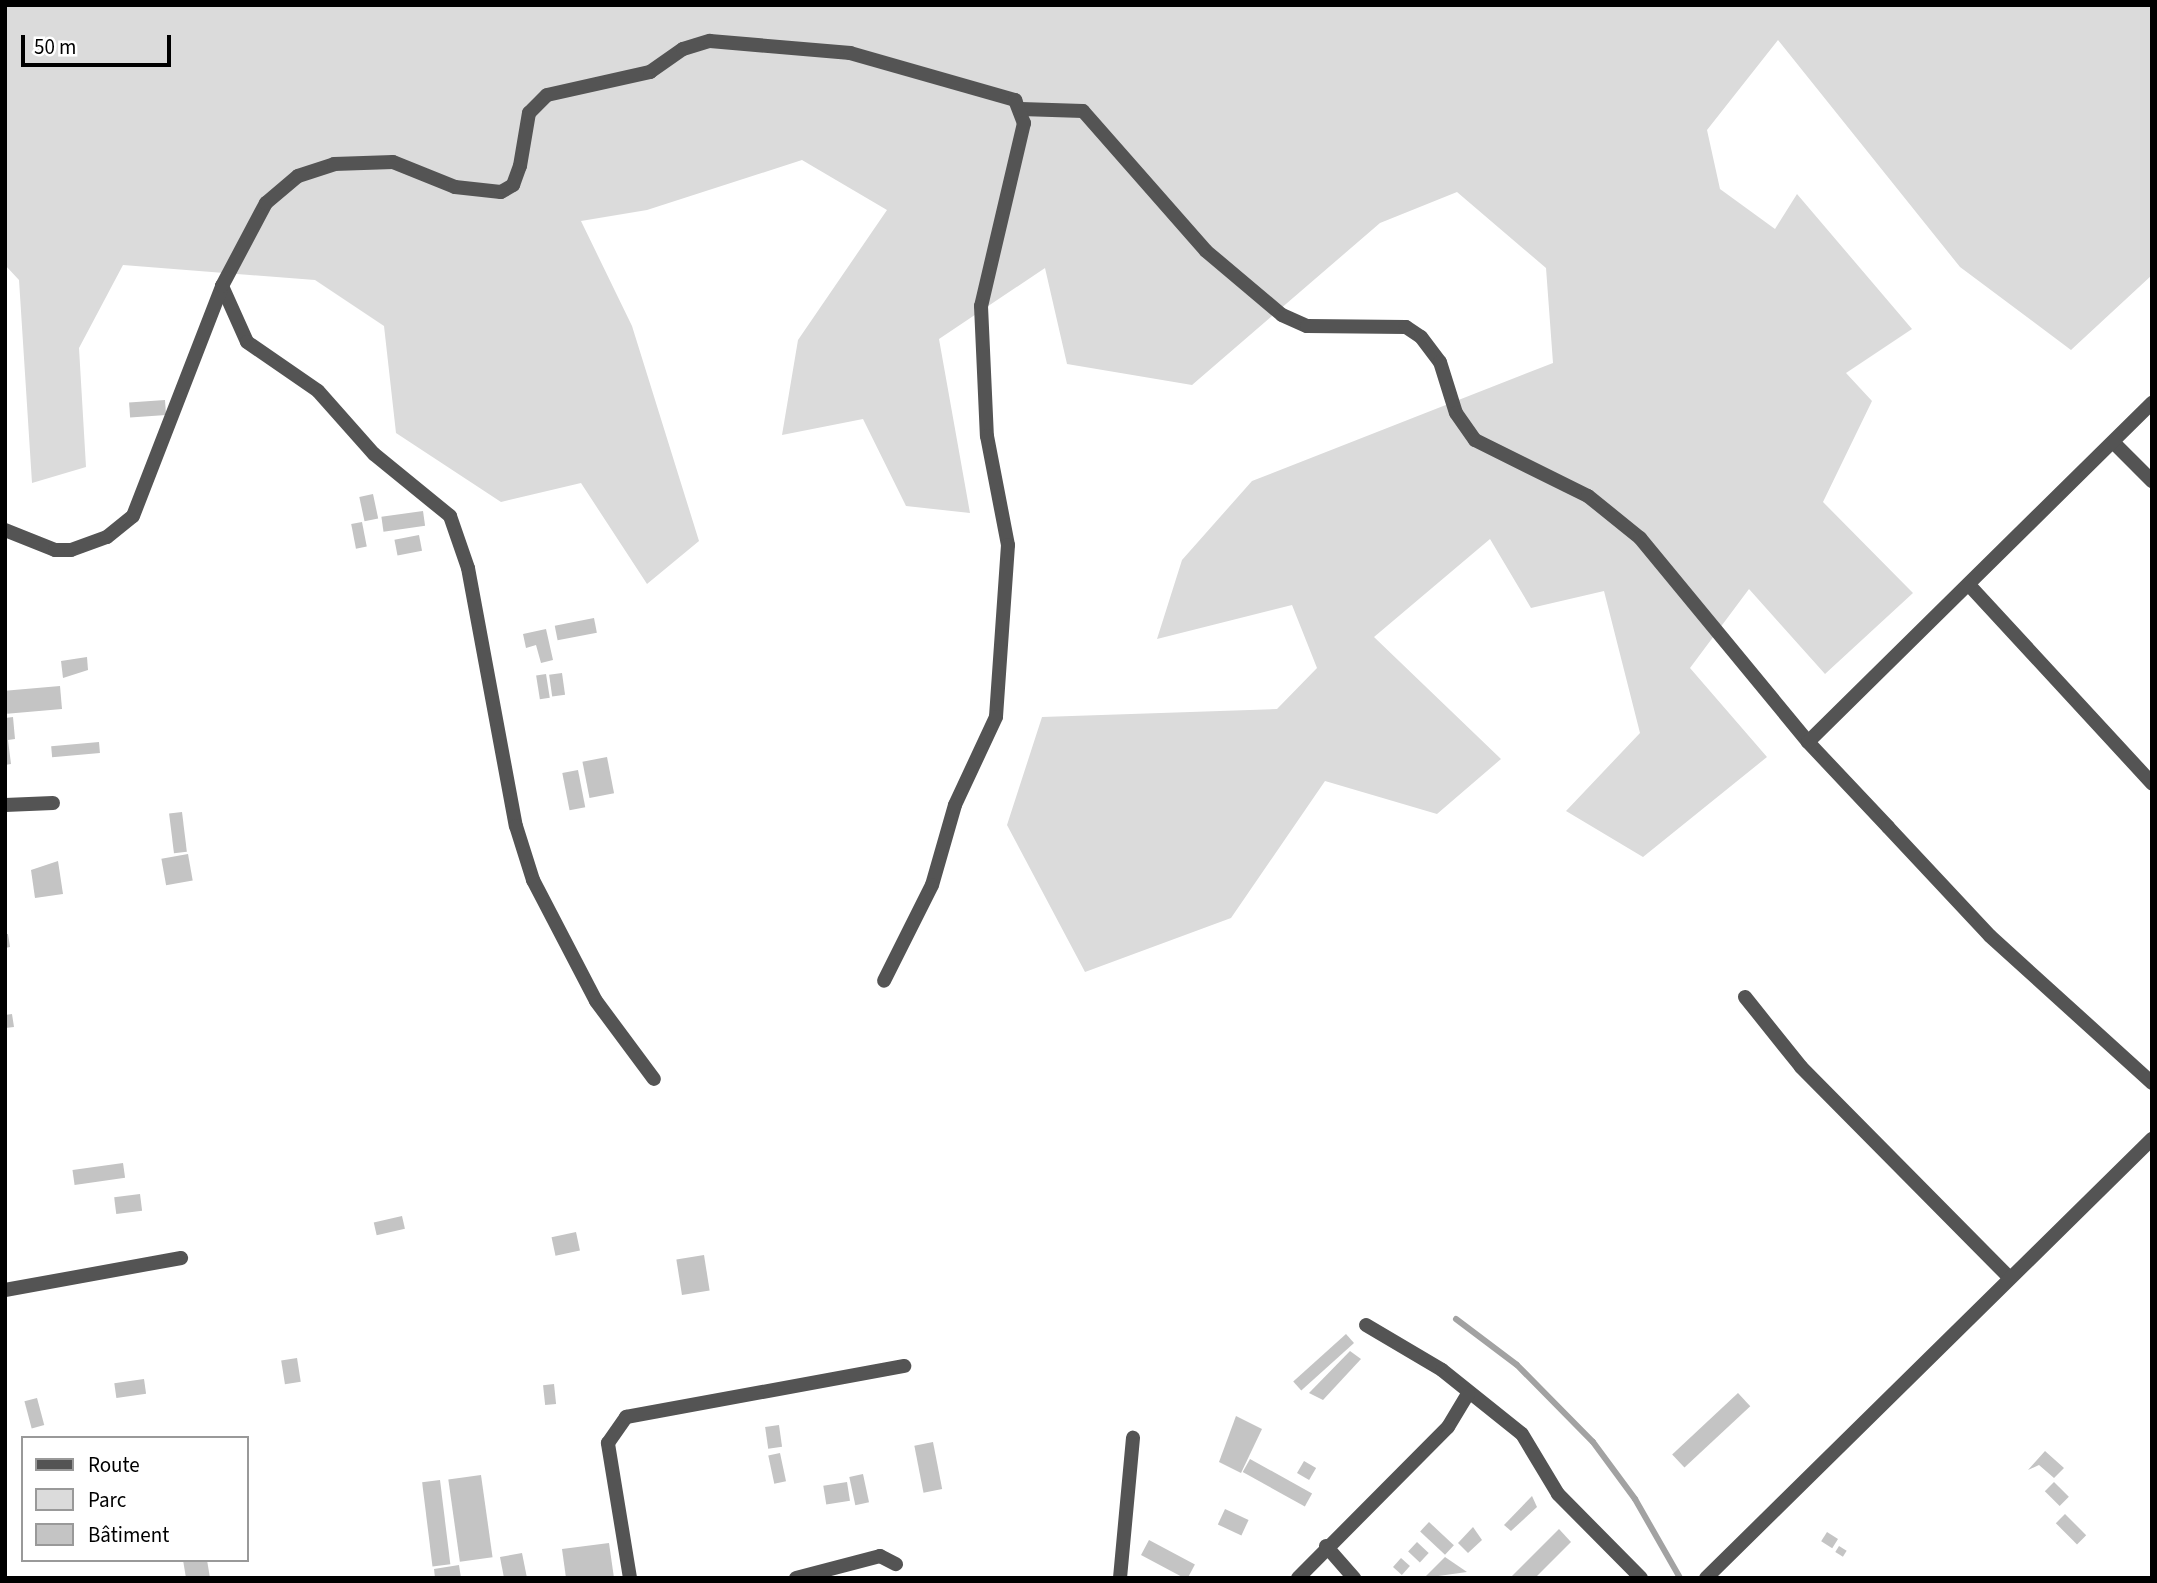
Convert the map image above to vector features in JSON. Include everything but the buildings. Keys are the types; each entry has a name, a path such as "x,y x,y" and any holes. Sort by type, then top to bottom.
{"street":[{"path":"5,530 55,550 71,550 107,537 133,516 222,286 266,203 298,176 334,164 393,162 455,187 501,192 513,185 520,166 529,113 547,95 650,72 683,49 709,41 850,53 1002,95 1021,110 1083,111 1206,251 1282,315 1307,326 1406,327 1421,337 1440,362 1456,412 1475,440 1588,496 1640,538 1808,742 1990,936 2152,1083"},
{"path":"884,981 932,886 955,805 996,717 1008,545 987,436 981,306 1024,123 1021,110"},
{"path":"222,286 247,342 318,391 374,454 450,516 468,568 516,826 533,880 596,1001 654,1079"},
{"path":"1808,742 2152,403"},
{"path":"2114,443 2152,481"},
{"path":"1969,584 2152,783"},
{"path":"5,805 53,803"},
{"path":"1745,997 1810,1076 2009,1277"},
{"path":"1706,1578 2152,1139"},
{"path":"5,1290 181,1258"},
{"path":"1366,1325 1442,1370 1468,1394 1522,1433 1558,1494 1641,1578"},
{"path":"630,1578 608,1443 626,1416 904,1366"},
{"path":"1297,1578 1326,1546 1448,1427 1468,1394"},
{"path":"1120,1578 1133,1438"},
{"path":"1326,1546 1354,1578"},
{"path":"796,1578 880,1556 897,1564"}],"green space":[{"path":"5,5 2152,5 2152,275 2071,350 1960,267 1778,40 1707,130 1720,189 1775,229 1797,194 1912,329 1846,373 1872,401 1823,502 1913,593 1825,674 1749,589 1690,668 1767,757 1643,857 1566,811 1640,733 1604,591 1531,608 1490,539 1374,637 1501,759 1437,814 1325,781 1231,918 1085,972 1007,825 1042,717 1277,709 1317,668 1292,605 1157,639 1182,560 1252,481 1553,363 1546,268 1457,192 1380,223 1192,385 1067,364 1045,268 939,339 970,513 906,506 863,419 782,435 798,340 887,210 802,160 647,210 581,221 632,326 699,541 647,584 581,483 501,502 396,433 384,326 315,280 123,265 79,348 86,467 32,483 19,280 5,265"}],"waterway":[{"path":"1456,1319 1517,1365 1593,1442 1635,1499 1680,1578"}]}
